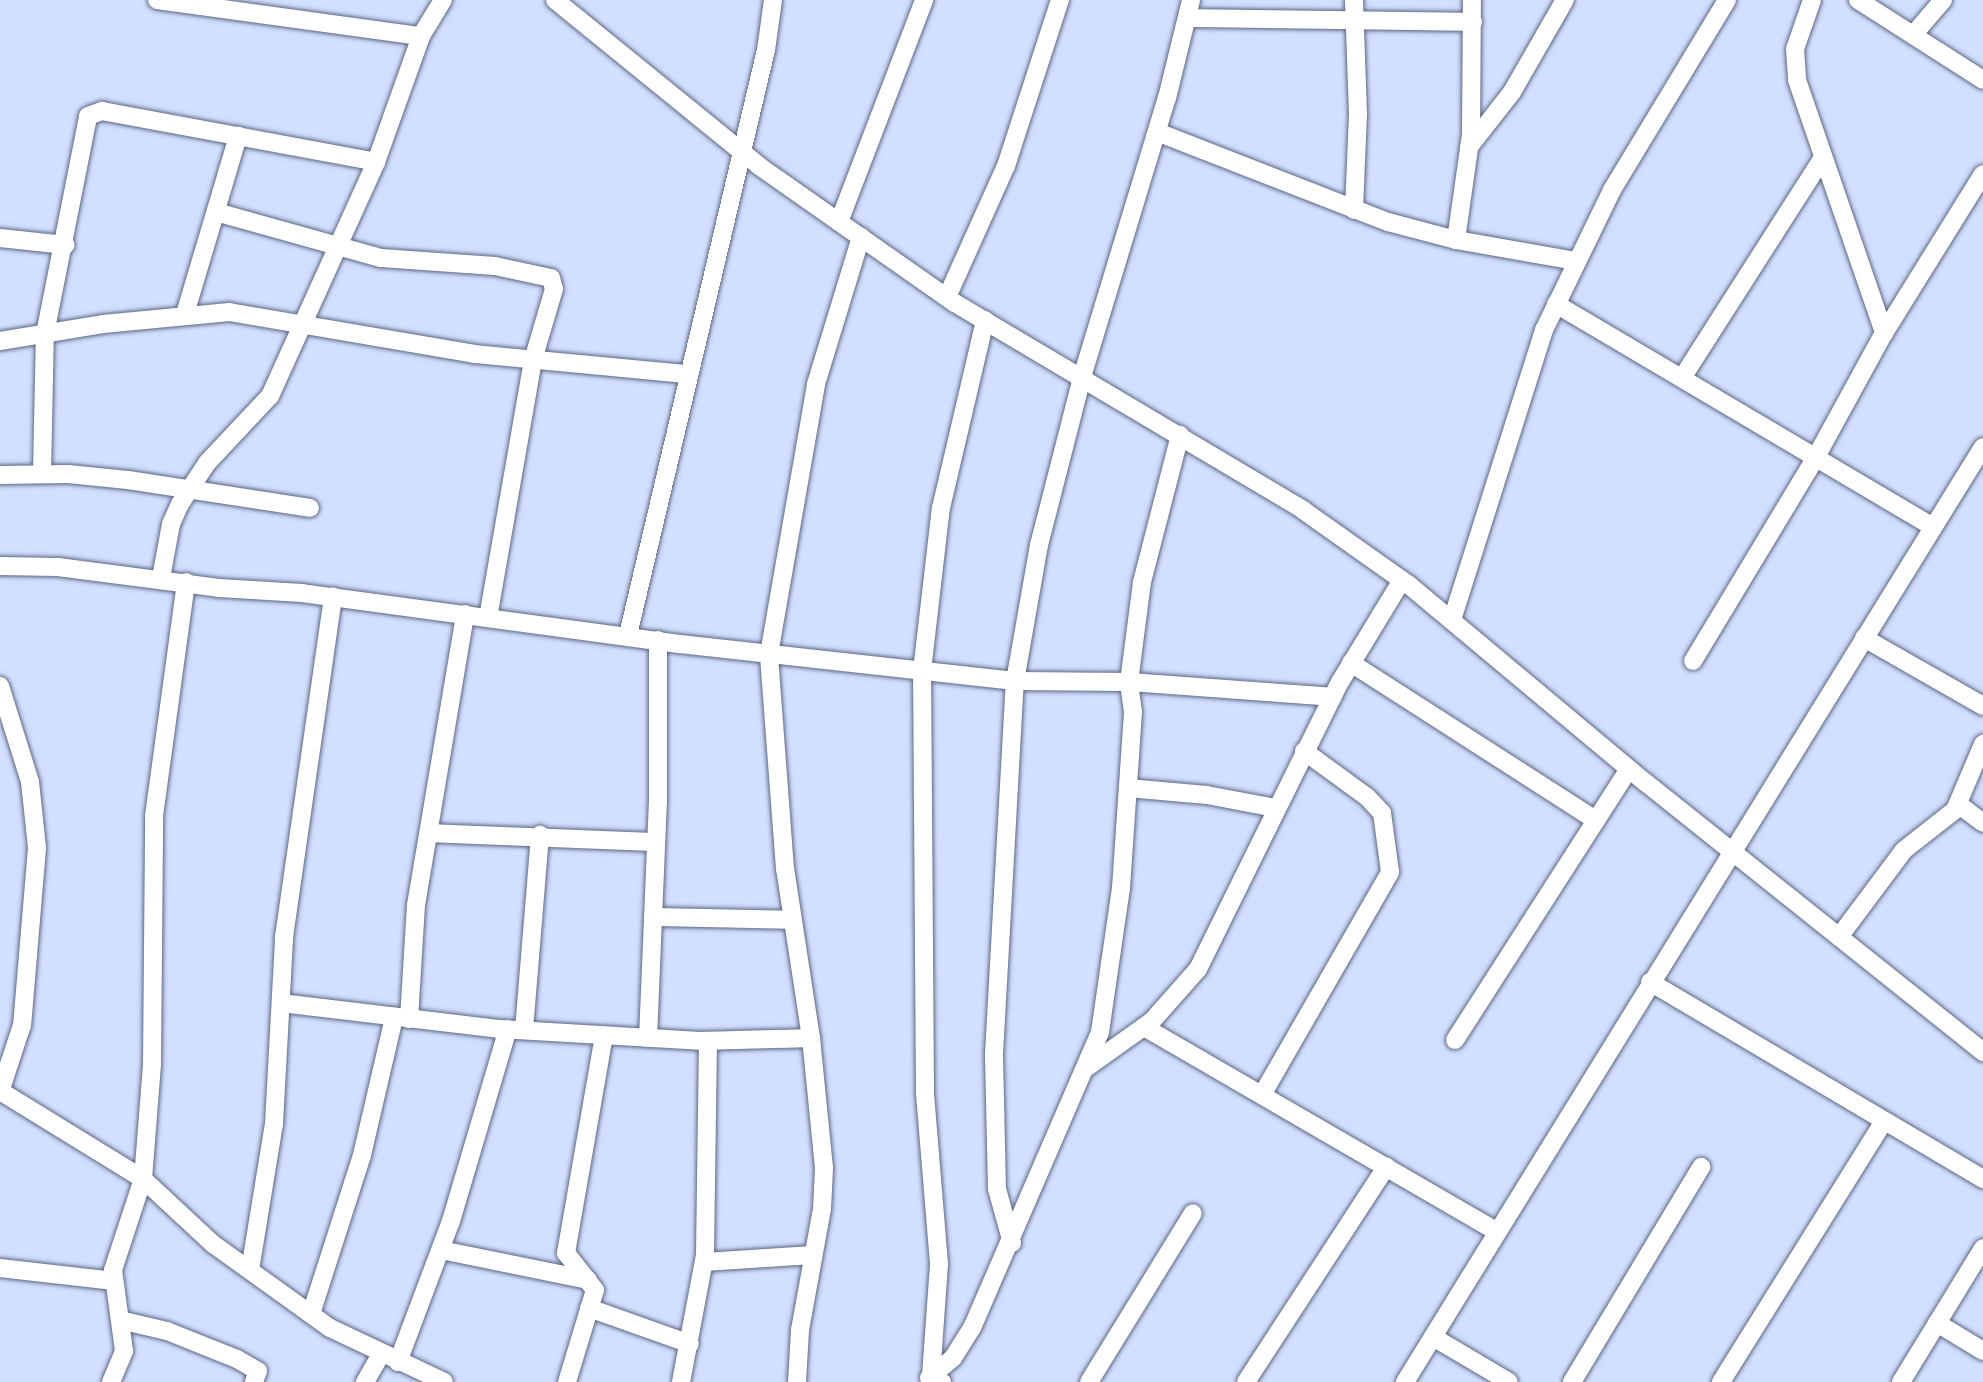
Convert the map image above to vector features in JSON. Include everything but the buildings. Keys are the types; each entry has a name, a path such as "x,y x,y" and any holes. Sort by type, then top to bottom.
{"street":[{"path":"158,0 421,36"},
{"path":"161,578 171,524 190,488 207,464 261,410 376,162 421,36 443,0"},
{"path":"556,0 740,151 947,297 1303,510 1402,580 1628,769 1983,1052"},
{"path":"628,635 766,50 773,0"},
{"path":"839,222 924,0"},
{"path":"947,297 1006,166 1060,0"},
{"path":"1354,0 1354,210"},
{"path":"1456,240 1469,147 1472,0"},
{"path":"1469,147 1512,92 1566,0"},
{"path":"1452,620 1520,398 1556,304 1576,261 1727,0"},
{"path":"1812,0 1796,49 1796,80 1884,333"},
{"path":"1858,0 1981,76"},
{"path":"1914,34 1944,0"},
{"path":"1012,1243 997,1189 994,1054 1015,681 1039,545 1082,377 1157,132 1189,9 1355,23 1473,22"},
{"path":"42,474 45,334 66,245 84,123 92,112 376,162"},
{"path":"1157,132 1354,210 1456,240 1576,261"},
{"path":"186,314 238,136"},
{"path":"1682,378 1822,159"},
{"path":"1693,661 1816,458 1884,333 1983,174"},
{"path":"216,212 381,258 543,274 550,278 554,289 532,360 488,616"},
{"path":"797,1382 800,1330 822,1208 824,1168 811,1038 792,920 770,654 816,384 861,237"},
{"path":"0,238 66,245"},
{"path":"1556,304 1933,527"},
{"path":"0,341 186,314 229,312 474,354 687,374"},
{"path":"933,1380 939,1264 925,1092 922,671 941,508 984,320"},
{"path":"933,1380 954,1358 972,1328 1012,1243 1085,1068 1106,1005 1128,788 1133,712 1130,682 1142,582 1180,434"},
{"path":"1405,1382 1983,447"},
{"path":"0,476 42,474 190,488 225,497 310,508"},
{"path":"0,566 58,567 333,597 770,654 1015,681 1130,682 1332,697"},
{"path":"1085,1068 1144,1027 1180,994 1198,969 1332,697 1402,580"},
{"path":"111,1382 124,1350 113,1270 143,1179 152,1064 154,816 186,582"},
{"path":"250,1270 274,1124 284,937 333,597"},
{"path":"311,1314 354,1187 402,1018 416,905 465,614"},
{"path":"1864,638 1983,706"},
{"path":"648,1038 656,842 658,640"},
{"path":"1351,663 1596,820"},
{"path":"0,686 30,782 36,848 22,1025 0,1091 143,1179 186,1221 311,1314 390,1358 444,1382"},
{"path":"0,746 19,739"},
{"path":"1839,937 1904,850 1958,804 1983,744"},
{"path":"1262,1095 1390,872 1382,814 1367,797 1304,751"},
{"path":"1455,1040 1628,769"},
{"path":"1128,788 1207,795 1274,808"},
{"path":"1958,804 1983,823"},
{"path":"430,833 656,842"},
{"path":"365,1382 390,1358 442,1250 516,1030 540,835"},
{"path":"653,917 792,920"},
{"path":"1650,982 1983,1179"},
{"path":"281,1003 516,1030 708,1041 811,1038"},
{"path":"1144,1027 1498,1232"},
{"path":"567,1382 594,1290 566,1252 604,1035"},
{"path":"682,1382 704,1262 708,1041"},
{"path":"1720,1382 1884,1121"},
{"path":"1246,1382 1386,1167"},
{"path":"1572,1382 1701,1168"},
{"path":"1089,1382 1193,1213"},
{"path":"1901,1382 1983,1248"},
{"path":"442,1250 591,1281"},
{"path":"704,1262 813,1255"},
{"path":"0,1268 114,1281"},
{"path":"589,1308 690,1344"},
{"path":"120,1320 166,1331 237,1359 258,1370 254,1382"},
{"path":"1937,1323 1983,1351"},
{"path":"1433,1336 1510,1382"}]}
